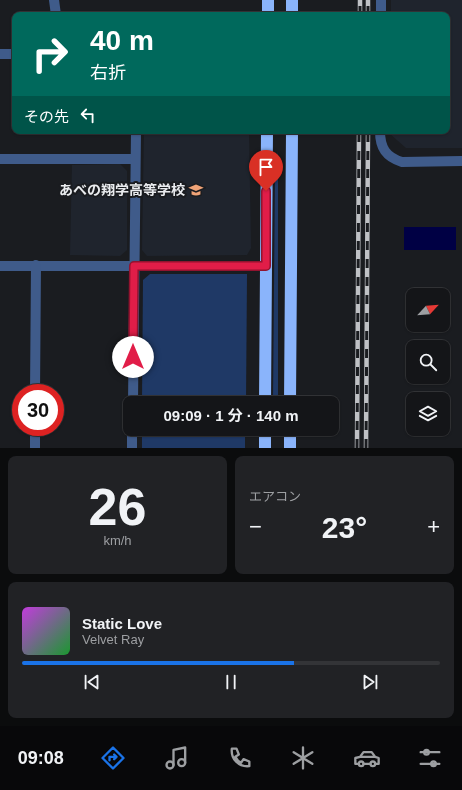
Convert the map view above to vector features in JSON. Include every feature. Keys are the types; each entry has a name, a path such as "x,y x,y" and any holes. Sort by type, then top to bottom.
{"highway":[{"path":"268,0 268,12"},
{"path":"292,0 292,12"},
{"path":"265,396 267,134"},
{"path":"290,396 292,134"},
{"path":"265,436 265,448"},
{"path":"290,436 290,448"}],"street":[{"path":"54,0 56,12"},
{"path":"381,0 381,12"},
{"path":"0,54 12,54"},
{"path":"132,396 136,134"},
{"path":"380,134 380,143 385,152 394,160 402,162 462,161"},
{"path":"0,159 135,159"},
{"path":"0,266 266,266"},
{"path":"35,384 36,266"},
{"path":"35,436 35,448"},
{"path":"132,436 132,448"}],"shaded area":[{"path":"391,0 462,0 462,148 406,148 390,134 450,134 450,12 391,12"},
{"name":"あべの翔学高等学校","path":"144,134 249,134 251,248 247,255 147,256 142,250"},
{"path":"278,151 278,396 273,396 275,173"},
{"path":"120,164 127,171 127,250 120,256 70,255 72,165"},
{"path":"404,227 456,227 456,250 404,250"},
{"path":"150,274 247,274 246,396 142,396 143,280"},
{"path":"142,436 245,436 245,448 142,448"}],"railway":[{"path":"360,0 360,12"},
{"path":"368,0 368,12"},
{"path":"357,448 359,134"},
{"path":"366,448 368,134"}],"place":[{"name":"あべの翔学高等学校","path":"196,190"}],"route":[{"path":"133,357 134,266 266,266 266,191"}]}
